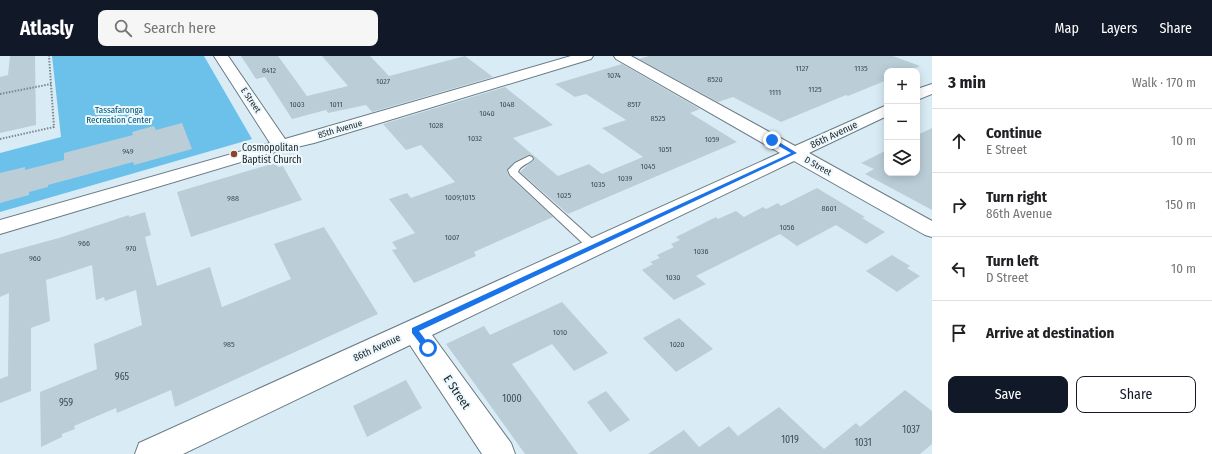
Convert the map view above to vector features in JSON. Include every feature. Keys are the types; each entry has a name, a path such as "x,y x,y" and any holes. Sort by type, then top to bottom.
{"street":[{"name":"E Street","path":"221,56 280,145"},
{"name":"85th Avenue","path":"0,227 280,145 308,139 586,56"},
{"name":"D Street","path":"621,56 932,230"},
{"path":"920,94 932,88"},
{"name":"86th Avenue","path":"150,454 884,111"},
{"name":"E Street","path":"414,330 500,454"}],"lane":[{"path":"530,159 518,165 513,170 513,173 594,247"}],"path":[{"path":"0,138 54,127 49,56"},
{"path":"0,94 51,84"}],"green space":[{"name":"Tassafaronga Recreation Center","path":"52,56 204,56 252,139 0,212 0,153 61,137"}],"building":[{"path":"10,56 35,56 36,125 0,133 0,77 8,75"},
{"path":"241,56 278,56 307,96 348,86 322,56 370,56 389,76 465,56 493,77 372,112 366,105 328,113 326,110 292,119 265,77 256,79"},
{"path":"649,56 893,56 920,66 916,68 884,68 884,81 781,122 733,97 718,102 639,59"},
{"path":"622,64 700,109 690,113 737,142 568,214 520,172 534,159 532,156 528,155 514,162 507,171 509,176 553,217 474,252 476,256 414,283 392,250 397,249 392,242 415,233 389,199 407,193 411,198 455,182 421,145 406,150 383,124 505,87 553,125 513,138 558,176 589,164 602,174 643,157 602,128 626,120 586,94 575,97 555,84"},
{"name":"Tassafaronga Recreation Center","path":"182,123 192,149 134,165 133,162 48,185 48,187 29,192 29,195 0,203 0,173 25,167 25,170 64,160 64,153 133,135 132,132 154,126 156,130"},
{"path":"932,128 932,210 865,174 874,169 861,163 884,152 884,176 920,176 920,134"},
{"path":"275,163 278,167 283,166 302,200 191,237 177,192"},
{"path":"817,188 865,217 862,218 885,232 866,244 836,225 797,246 780,234 696,276 706,284 674,300 642,270 653,264 650,262 660,258 657,255 674,247 671,244 680,240 676,237 716,217 718,219 736,211 744,217 763,207 766,209 778,203 781,206"},
{"path":"145,212 151,235 145,237 157,286 210,267 222,307 291,279 274,244 324,227 378,314 175,407 171,390 117,413 116,408 74,426 75,429 62,434 62,437 41,447 40,392 97,369 94,344 142,325 136,290 105,301 104,297 96,300 92,265 46,280 50,321 31,328 31,391 0,403 0,379 8,376 9,293 0,297 0,254 59,238 129,215 129,217"},
{"path":"892,255 910,266 907,268 920,276 897,292 866,271"},
{"path":"562,302 608,353 574,371 552,344 512,364 578,454 525,454 446,344 484,326 490,335"},
{"path":"679,318 713,349 676,372 643,338"},
{"path":"406,380 422,408 367,437 353,406"},
{"path":"905,390 932,411 932,444 920,454 648,454 684,430 699,447 729,426 738,436 779,407 824,449 856,423 860,427"},
{"path":"606,391 630,420 610,432 587,402"}],"place":[{"name":"Cosmopolitan Baptist Church","path":"234,154"}],"route":[{"path":"428,348 414,330 795,153 772,140"}]}
